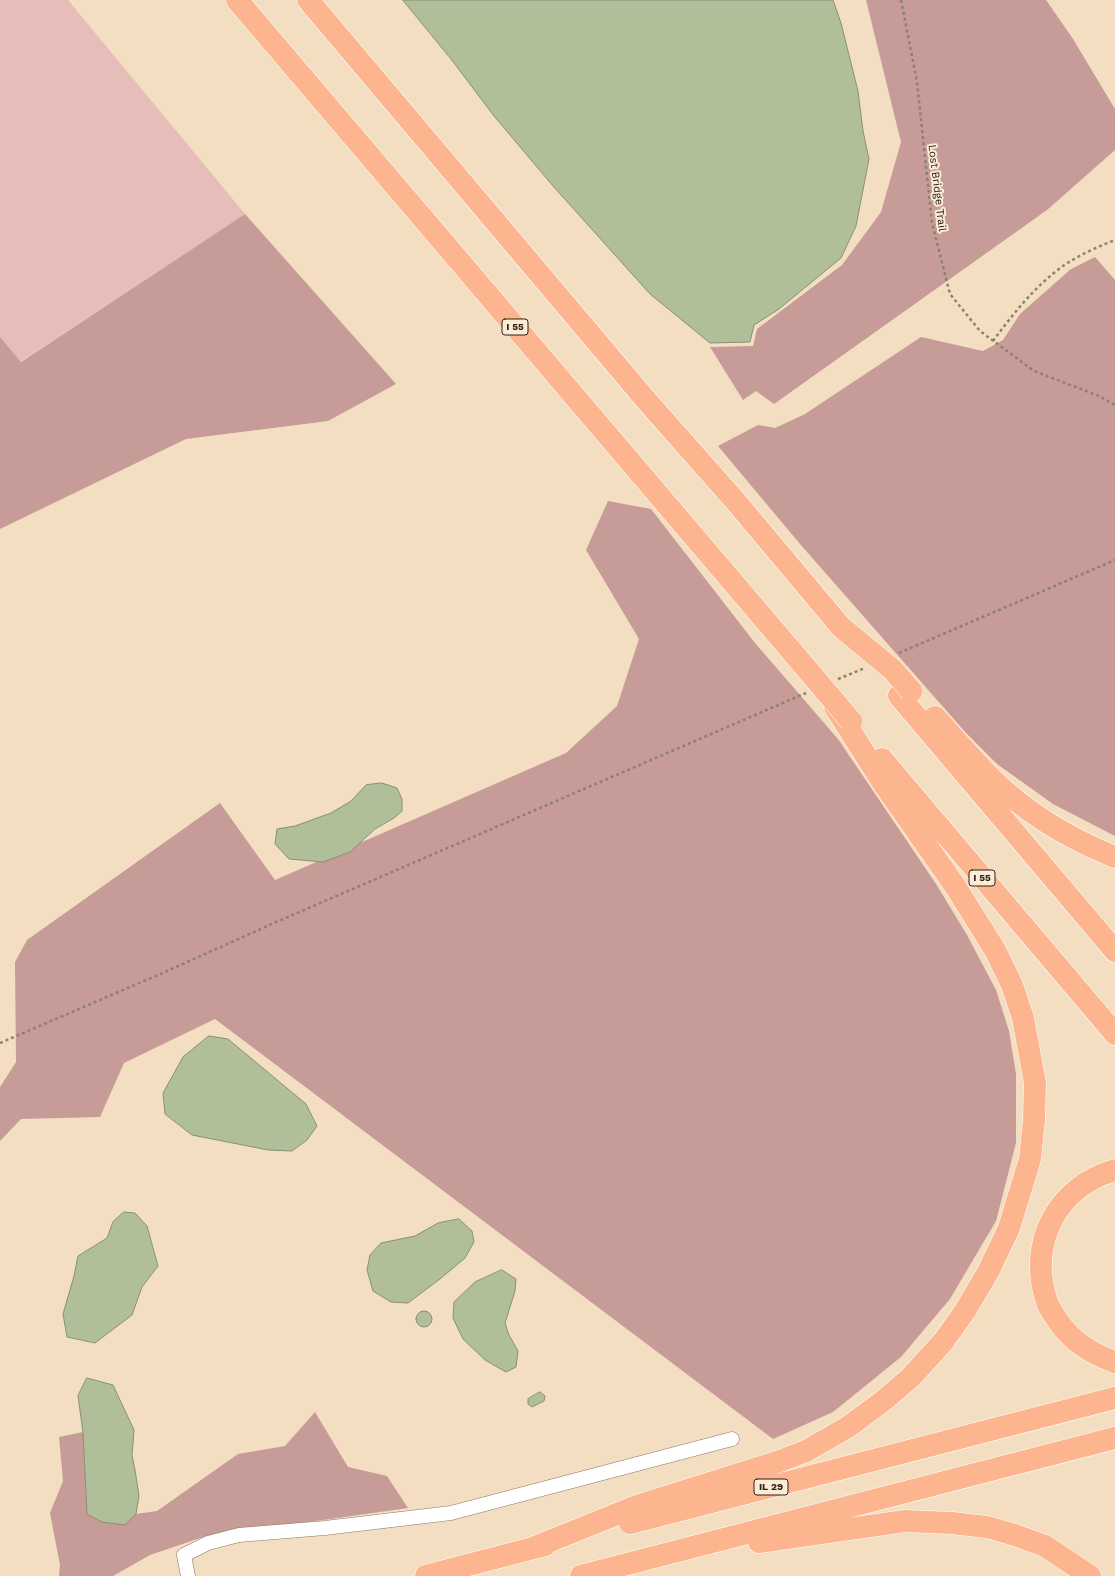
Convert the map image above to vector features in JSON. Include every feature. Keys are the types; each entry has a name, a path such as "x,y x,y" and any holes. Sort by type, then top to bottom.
{"highway":[{"name":"I 55","path":"237,0 823,687 848,723 1115,1034"},
{"path":"308,0 646,400 738,503 841,627 892,670 905,693 1115,951"},
{"path":"905,693 992,779 1025,808 1066,834 1115,857"},
{"path":"530,1548 637,1506 780,1462 806,1451 848,1427 883,1401 910,1378 943,1342 965,1311 984,1279 1009,1228 1030,1159 1034,1120 1035,1083 1023,1018 1012,984 995,950 955,886 885,786 848,723"},
{"path":"1115,1170 1102,1174 1082,1185 1065,1199 1051,1220 1043,1243 1041,1264 1042,1283 1047,1303 1061,1327 1082,1346 1098,1356 1115,1362"},
{"name":"IL 29","path":"426,1576 1115,1398"},
{"path":"580,1576 1115,1438"},
{"path":"667,1554 905,1521 952,1523 987,1527 1045,1546 1090,1576"}],"street":[{"path":"188,1576 184,1555 208,1543 239,1535 325,1528 451,1513 566,1484 732,1439"}],"path":[{"name":"Lost Bridge Trail","path":"901,0 917,82 932,223 950,294 980,331 1034,371 1099,396 1115,405"},
{"path":"993,341 1016,311 1038,288 1062,267 1083,253 1115,240"},
{"path":"899,653 1115,560"},
{"path":"0,1043 870,666"}],"shaded area":[{"path":"0,0 68,0 245,214 20,362 0,337"},
{"path":"403,0 833,0 841,23 858,91 863,131 869,159 856,226 841,258 779,309 754,325 750,342 710,343 650,294 553,186 494,116 451,59"},
{"path":"866,0 1046,0 1073,39 1115,109 1115,150 1047,210 774,404 756,391 743,400 710,347 753,346 757,329 842,265 881,212 901,142"},
{"path":"245,214 396,384 328,421 186,439 0,529 0,337 21,362"},
{"path":"1095,257 1115,280 1115,836 1053,804 997,764 966,733 800,544 718,446 758,425 775,428 805,414 921,337 983,351 1003,340 1020,314 1071,269"},
{"path":"608,501 651,509 755,643 838,739 936,884 967,935 996,990 1009,1031 1016,1074 1016,1143 996,1221 950,1299 901,1357 833,1412 773,1439 215,1019 124,1063 100,1117 21,1119 0,1141 0,1087 16,1062 15,962 27,940 220,803 275,880 566,753 617,706 639,639 586,550"},
{"path":"382,783 397,788 402,799 402,811 394,818 375,829 350,852 323,862 289,859 275,844 277,829 295,826 331,813 351,801 366,785"},
{"path":"209,1036 228,1039 306,1104 317,1126 307,1140 292,1151 268,1150 192,1135 165,1114 163,1093 183,1057"},
{"path":"124,1212 135,1213 147,1226 158,1266 142,1287 132,1315 95,1343 67,1337 63,1314 78,1256 107,1238 113,1222"},
{"path":"459,1219 472,1231 474,1242 465,1258 440,1279 408,1303 391,1302 373,1291 367,1270 370,1255 381,1243 415,1236 438,1223"},
{"path":"502,1270 516,1279 515,1291 505,1323 509,1335 518,1351 516,1367 506,1372 485,1360 463,1339 453,1318 454,1302 475,1282"},
{"path":"424,1311 430,1313 432,1319 430,1325 424,1327 418,1325 416,1319 418,1313"},
{"path":"87,1378 113,1385 134,1430 132,1455 139,1496 136,1514 125,1525 102,1522 87,1514 83,1432 78,1396"},
{"path":"540,1392 545,1396 544,1401 532,1407 528,1404 528,1399"},
{"path":"315,1412 348,1467 387,1476 408,1508 203,1537 150,1555 113,1576 59,1576 60,1565 50,1513 63,1481 59,1437 83,1432 87,1514 122,1524 136,1514 157,1511 238,1454 285,1446"}]}
